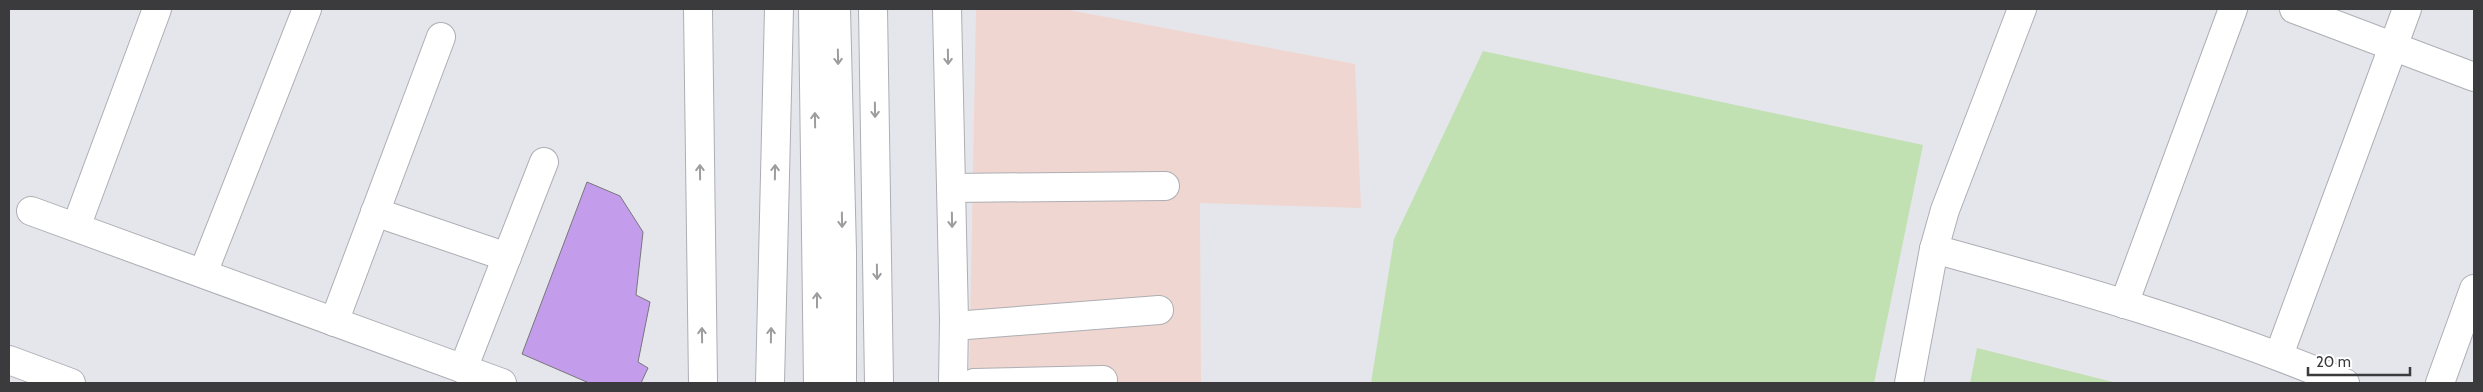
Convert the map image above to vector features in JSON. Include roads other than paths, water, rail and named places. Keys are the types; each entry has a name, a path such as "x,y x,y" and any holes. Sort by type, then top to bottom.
{"street":[{"path":"76,227 157,9"},
{"path":"202,273 307,9"},
{"path":"698,9 703,383"},
{"path":"770,383 779,9"},
{"path":"814,9 818,383"},
{"path":"836,9 842,252 842,383"},
{"path":"873,9 879,383"},
{"path":"947,9 954,326 953,383"},
{"path":"1909,383 1934,249 1945,210 2022,9"},
{"path":"2124,304 2233,9"},
{"path":"2294,9 2474,78"},
{"path":"2280,356 2407,9"},
{"path":"334,322 440,37"},
{"path":"463,369 544,162"},
{"path":"951,188 1165,186"},
{"path":"31,211 502,383"},
{"path":"375,212 507,257"},
{"path":"1934,249 2054,282 2124,304 2280,356 2345,383"},
{"path":"2440,383 2474,289"},
{"path":"954,326 1159,310"},
{"path":"9,360 72,383"},
{"path":"974,383 1103,380"}]}
